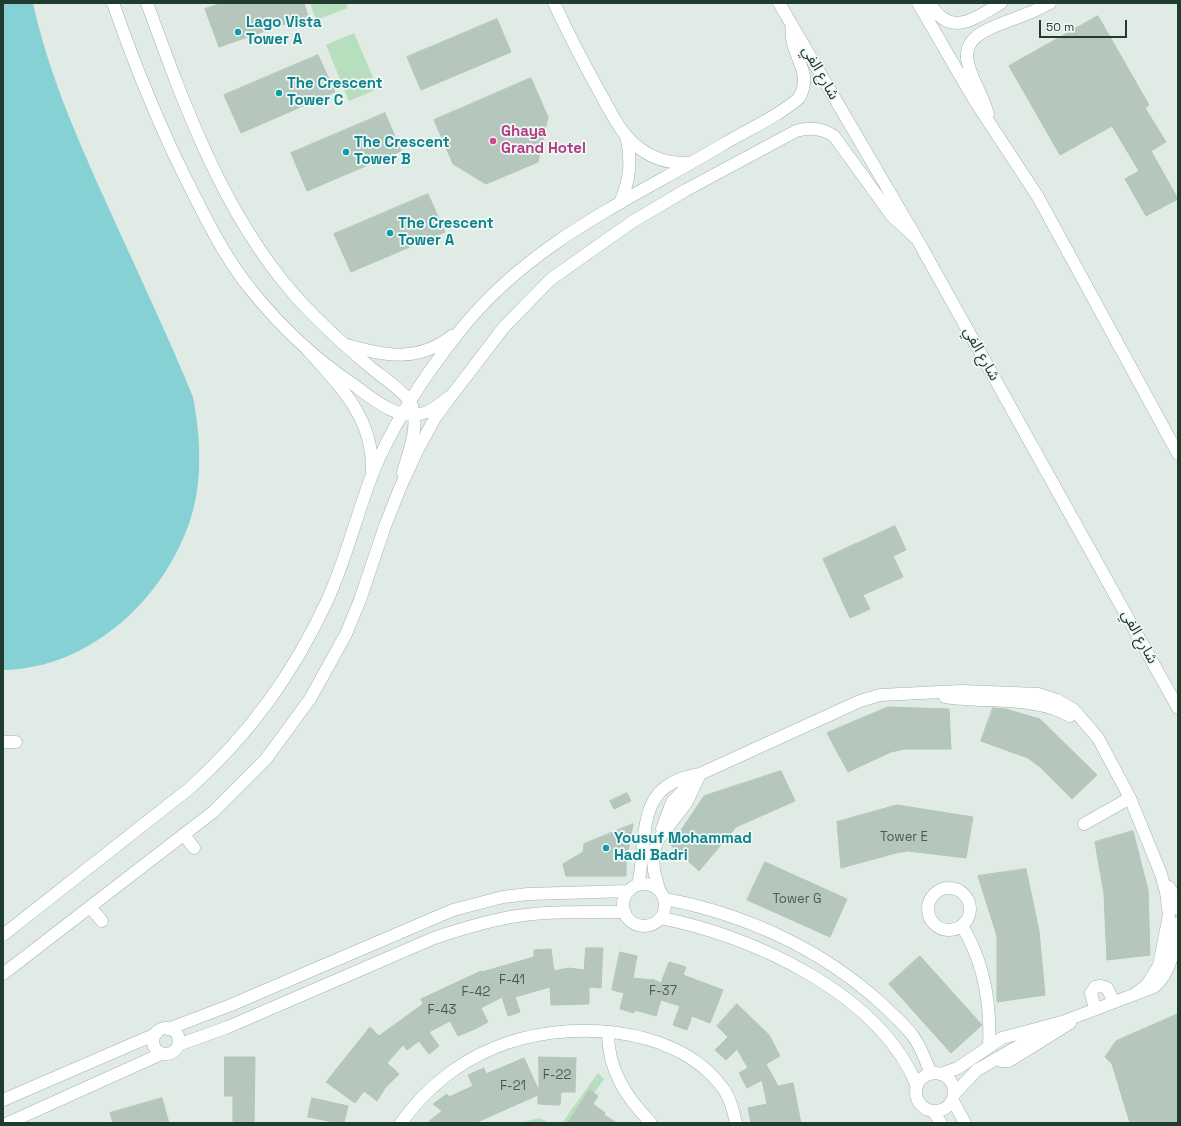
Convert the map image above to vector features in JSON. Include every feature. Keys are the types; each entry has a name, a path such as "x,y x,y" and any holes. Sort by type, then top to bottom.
{"street":[{"path":"113,3 143,85 163,131 217,240 251,290 287,330 307,349 349,398 362,420 370,447 371,476"},
{"path":"147,3 197,131 244,224 273,268 292,292 343,344 410,401 415,415 415,429 400,488"},
{"path":"554,3 579,54 617,124 625,135 650,156 670,163 691,163"},
{"name":"شارع الفي","path":"779,3 917,240 1178,708"},
{"path":"918,3 990,125 1023,172 1052,221 1178,454"},
{"path":"930,3 942,19 960,23 971,20 1002,3"},
{"path":"990,125 983,97 968,63 968,48 985,30 1029,14 1050,3"},
{"path":"3,935 190,788 214,767 255,722 282,684 328,599 371,476 402,414 461,330 506,283 543,251 572,231 691,163 799,98 803,91 805,76 793,47 792,26"},
{"path":"3,974 213,812 246,781 285,736 330,667 349,627 400,488 435,418 504,327 527,302 574,262 658,205 804,129 820,129 834,136 892,216 917,240"},
{"path":"620,203 630,170 630,158 625,135"},
{"path":"343,344 383,355 396,356 423,352 437,346 461,330"},
{"path":"307,349 374,400 402,414 415,415 433,409 452,395"},
{"path":"700,774 678,795 668,810 653,856 654,871 662,894 665,909 661,918 652,925 641,926 631,921 625,912 624,901 633,888 644,855 645,821 651,805 662,790 669,784 688,776 700,774 870,697 891,694 962,691 1048,696 1066,704 1090,728 1105,751 1130,798 1161,874 1169,908 1161,958 1152,979 1135,994"},
{"path":"3,742 16,742"},
{"path":"660,834 687,802 700,774"},
{"path":"1084,824 1130,798"},
{"path":"651,805 668,810"},
{"path":"184,835 194,848"},
{"path":"1161,874 1173,893 1178,909"},
{"path":"3,1100 156,1034 163,1029 168,1029 231,1004 453,910 485,901 528,894 633,888 649,884 662,894 740,919 788,940 833,967 875,998 912,1035 936,1074 949,1079 954,1097 965,1123"},
{"path":"90,907 102,921"},
{"path":"8,1123 161,1054 173,1052 178,1045 228,1027 434,938 461,929 516,916 544,913 625,912"},
{"path":"661,918 710,929 757,947 802,970 823,983 863,1014 898,1050 911,1070 917,1086 917,1097 919,1102 923,1107 933,1112 941,1123"},
{"path":"933,1112 945,1109 977,1070 1009,1051 1062,1022 1154,987 1164,976 1171,958 1178,923"},
{"path":"962,926 976,952 981,967 988,1000 989,1046"},
{"path":"1095,1009 1091,993 1095,987 1101,986 1107,988 1114,1002"},
{"path":"997,1058 1005,1062 1009,1061 1064,1028 1076,1016"},
{"path":"917,1086 925,1076 963,1065 1002,1038 1062,1022"},
{"path":"989,1024 1002,1038 1009,1051"},
{"path":"168,1029 172,1030 178,1036 178,1045"},
{"path":"401,1123 417,1102 445,1076 466,1062 495,1047 532,1036 551,1032 576,1031 637,1037 658,1043 677,1051 702,1066 722,1087 730,1101 736,1123"},
{"path":"608,1033 610,1058 617,1078 627,1095 651,1123"},
{"path":"156,1034 153,1042 154,1046 161,1054"}],"green space":[{"path":"310,3 346,3 348,8 316,20"},
{"path":"354,33 378,89 349,101 326,45"},
{"path":"598,1073 604,1079 573,1123 562,1123"},
{"path":"539,1118 550,1123 520,1123"}],"water":[{"path":"3,3 33,3 39,29 55,79 74,129 193,397 199,441 199,470 198,485 192,514 181,544 165,573 145,599 122,622 95,642 66,657 35,666 3,670"}],"building":[{"name":"Lago Vista Tower A","path":"222,3 304,3 308,16 219,47 205,9"},
{"path":"1098,16 1149,105 1145,108 1166,142 1151,151 1178,199 1146,216 1125,179 1139,171 1112,126 1060,155 1009,66"},
{"path":"497,19 511,52 421,90 407,57"},
{"name":"The Crescent Tower C","path":"318,55 335,92 241,133 224,95"},
{"name":"Ghaya Grand Hotel","path":"531,78 548,117 538,162 486,184 453,164 434,120"},
{"name":"The Crescent Tower B","path":"385,113 401,151 307,191 291,153"},
{"name":"The Crescent Tower A","path":"428,194 445,232 351,272 334,234"},
{"path":"895,526 906,550 893,556 903,577 863,595 870,609 850,618 823,559"},
{"path":"888,707 949,709 951,749 904,749 891,752 848,772 827,733"},
{"path":"993,708 1005,709 1040,719 1097,775 1072,799 1040,767 1028,758 981,741"},
{"path":"781,771 795,801 736,827 699,871 671,845 704,796"},
{"path":"627,793 631,801 614,809 610,801"},
{"path":"897,805 973,817 966,858 908,851 841,868 837,822"},
{"name":"Yousuf Mohammad Hadi Badri","path":"633,824 626,862 626,876 566,876 563,864 583,852 584,844"},
{"path":"1133,831 1148,890 1150,955 1107,960 1104,894 1095,842"},
{"path":"765,862 847,899 830,937 747,900"},
{"path":"1026,869 1039,931 1045,995 997,1002 997,936 978,876"},
{"path":"586,948 603,948 601,988 589,987 589,1004 551,1005 550,987 515,997 520,1012 508,1016 502,997 481,1008 488,1022 477,1028 458,1036 450,1021 429,1032 439,1046 429,1054 419,1041 407,1050 403,1045 387,1063 399,1074 385,1088 377,1101 364,1091 355,1103 326,1082 370,1027 379,1036 423,1004 421,999 481,971 482,972 534,957 534,950 551,949 554,971 568,968 584,970"},
{"path":"620,952 637,956 633,978 652,979 661,983 669,962 686,967 683,975 723,990 710,1023 692,1016 687,1030 673,1025 680,1006 661,1000 656,1016 635,1010 634,1013 620,1009 624,993 612,990"},
{"path":"920,956 982,1025 951,1053 889,984"},
{"path":"737,1004 769,1035 780,1056 766,1064 778,1086 793,1083 801,1123 751,1123 748,1108 767,1104 762,1080 747,1088 739,1073 748,1068 737,1049 726,1060 715,1050 728,1037 717,1026"},
{"path":"1178,1014 1178,1123 1130,1123 1112,1064 1105,1057 1116,1041"},
{"path":"225,1057 255,1057 254,1123 233,1123 233,1096 225,1096"},
{"path":"539,1057 576,1058 575,1092 561,1092 560,1105 538,1104 538,1095 475,1123 427,1123 442,1111 433,1104 447,1094 449,1097 473,1086 468,1075 484,1068 486,1074 524,1058 539,1091"},
{"path":"590,1090 598,1096 593,1104 605,1113 604,1115 617,1123 568,1123"},
{"path":"162,1098 169,1123 113,1123 110,1113"},
{"path":"312,1098 348,1106 344,1123 329,1123 329,1121 308,1117"}],"place":[{"name":"Lago Vista Tower A","path":"238,32"},
{"name":"The Crescent Tower C","path":"279,93"},
{"name":"Ghaya Grand Hotel","path":"493,141"},
{"name":"The Crescent Tower B","path":"346,152"},
{"name":"The Crescent Tower A","path":"390,233"},
{"name":"Yousuf Mohammad Hadi Badri","path":"606,848"}]}
